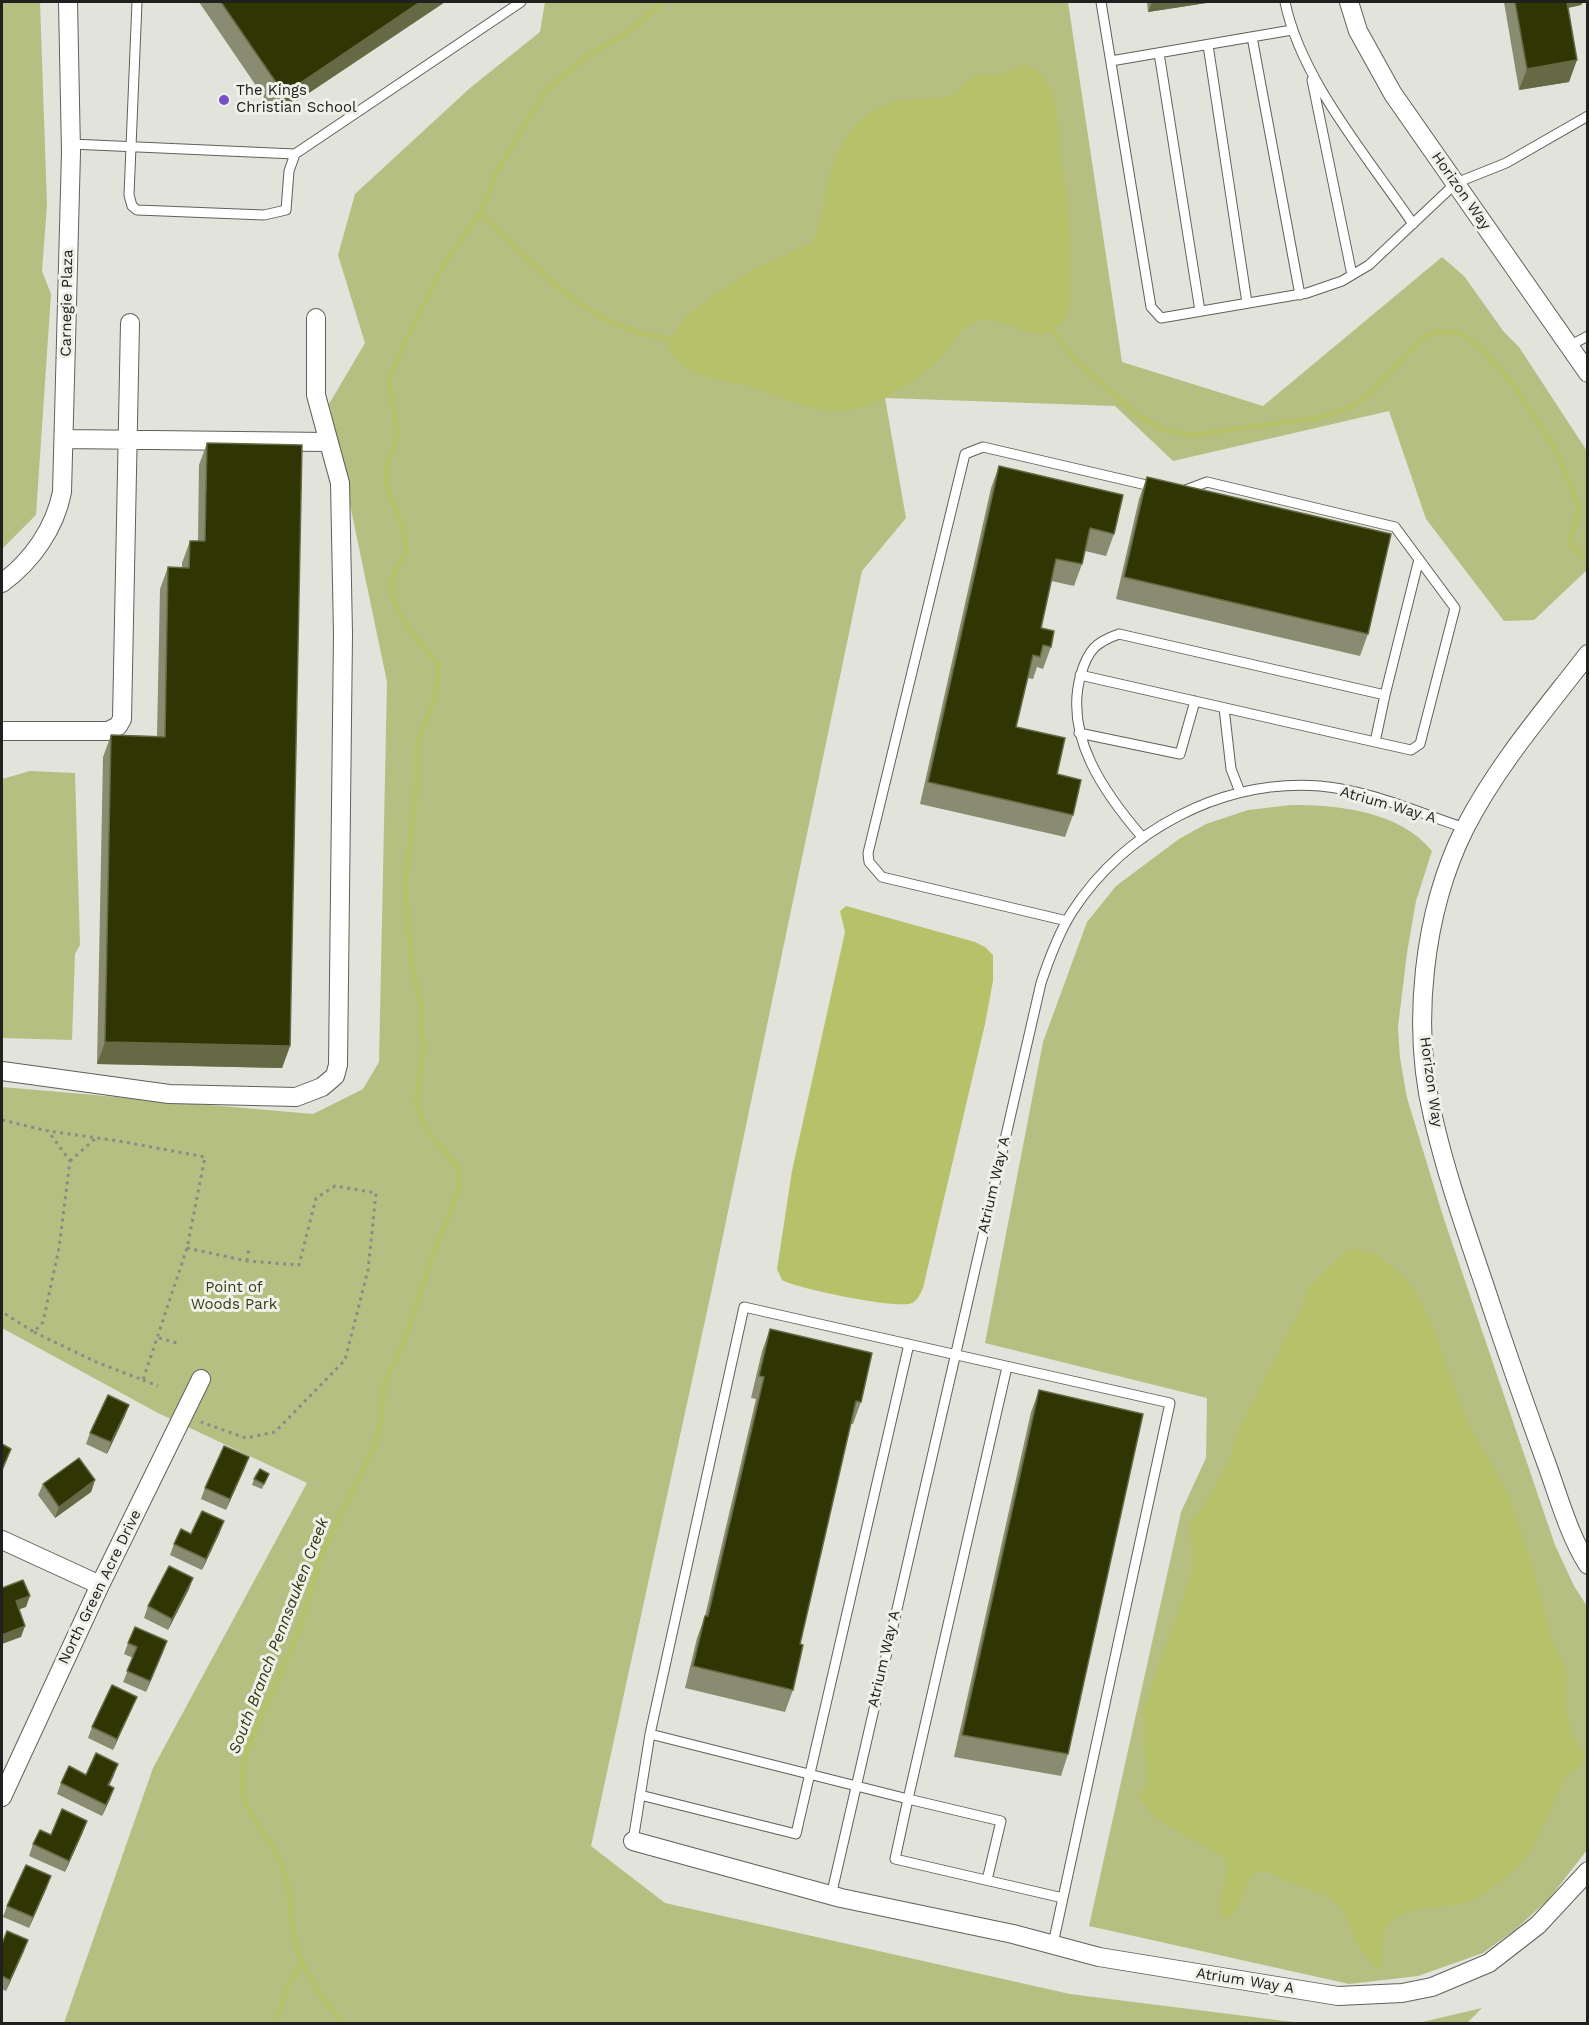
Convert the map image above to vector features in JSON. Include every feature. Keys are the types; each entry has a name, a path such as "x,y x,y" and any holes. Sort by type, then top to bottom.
{"street":[{"name":"Carnegie Plaza","path":"2,583 28,559 46,534 59,509 63,492 71,144 68,2"},
{"name":"Horizon Way","path":"1349,2 1358,32 1393,94 1587,373"},
{"path":"2,1071 169,1094 296,1097 313,1090 335,1076 343,634 340,483 327,442 316,394 316,318"},
{"path":"2,731 108,731 118,726 122,719 130,323"},
{"path":"64,439 327,442"},
{"name":"Horizon Way","path":"1587,654 1503,765 1465,828 1436,907 1425,976 1423,1020 1432,1115 1504,1346 1558,1498 1587,1565"},
{"name":"North Green Acre Drive","path":"2,1797 100,1585 201,1379"},
{"path":"2,1540 100,1585"},
{"name":"Atrium Way A","path":"633,1841 831,1896 1053,1944 1099,1957 1338,1996 1402,1993 1432,1987 1489,1963 1538,1925 1587,1871"}],"lane":[{"path":"137,2 129,195 132,206 136,210 278,214 286,210 289,171 295,154"},
{"path":"71,144 295,154 521,2"},
{"path":"1101,2 1151,307 1161,318 1300,295 1342,282 1369,265 1456,183 1506,163 1587,116"},
{"path":"1285,2 1293,30 1311,75 1352,275"},
{"path":"1111,61 1293,30"},
{"path":"1252,37 1300,295"},
{"path":"1208,45 1247,303"},
{"path":"1159,53 1200,311"},
{"path":"1311,75 1413,224"},
{"path":"1569,346 1587,336"},
{"path":"1067,921 882,877 869,862 868,854 965,454 983,447 1164,489"},
{"path":"1080,675 1411,750 1420,744 1455,608 1395,527 1207,482 1175,492"},
{"path":"1376,742 1385,695 1419,559"},
{"path":"1143,838 1127,819 1094,768 1079,733 1074,695 1084,661 1099,641 1119,633 1385,695"},
{"path":"1079,733 1180,754 1195,701"},
{"path":"1224,708 1231,769 1240,792"},
{"name":"Atrium Way A","path":"831,1896 1041,983 1067,921 1088,890 1111,863 1143,838 1199,805 1240,792 1278,785 1323,786 1362,795 1465,828"},
{"path":"633,1841 650,1734 744,1307 1170,1403 1053,1944"},
{"path":"640,1795 796,1834 909,1344"},
{"path":"1007,1366 895,1858 1063,1898"},
{"path":"650,1734 1001,1821 987,1880"}],"path":[{"path":"2,1120 48,1131 205,1157 187,1248 159,1338 143,1380"},
{"path":"48,1131 70,1161"},
{"path":"34,1332 43,1322 59,1248 70,1161 97,1138"},
{"path":"183,1416 246,1438 275,1432 345,1360 357,1323 368,1270 376,1193 335,1186 316,1198 299,1265 247,1261 187,1248"},
{"path":"247,1261 249,1248"},
{"path":"2,1312 34,1332 96,1362 158,1386"},
{"path":"159,1338 177,1343"}],"green space":[{"path":"2,2 40,2 47,205 42,271 51,294 36,515 2,549"},
{"name":"Point of Woods Park","path":"545,2 1068,2 1122,362 1263,406 1442,257 1464,276 1504,332 1519,347 1587,451 1587,570 1534,620 1504,621 1426,519 1389,411 1173,461 1115,406 885,398 906,518 862,571 711,1293 591,1846 665,1903 1070,1994 1301,2023 64,2023 153,1768 307,1483 158,1413 2,1328 2,1087 313,1114 363,1089 379,1062 387,682 329,404 365,343 338,255 355,194 470,88 540,32"},
{"path":"30,771 75,773 80,945 75,954 72,1040 2,1038 2,779"},
{"path":"1291,805 1348,809 1386,819 1419,838 1432,851 1416,901 1398,1027 1400,1058 1407,1098 1443,1216 1555,1545 1574,1586 1587,1606 1587,1850 1549,1899 1516,1929 1483,1953 1418,1976 1349,1984 1089,1926 1181,1512 1206,1458 1207,1398 985,1343 1043,1042 1087,922 1116,886 1179,839 1206,824 1248,810"},
{"path":"1482,2008 1467,2023 1418,2023"}],"shaded area":[{"path":"1023,65 1033,68 1048,83 1058,118 1069,218 1070,304 1064,320 1054,330 1043,334 1032,333 996,321 984,320 972,323 962,331 937,361 905,386 877,402 846,410 830,411 792,402 741,384 702,375 676,360 668,344 684,318 756,268 811,243 819,226 829,177 836,157 848,135 865,117 874,110 897,101 948,96 976,74 998,76"},
{"path":"846,906 975,942 985,947 993,955 993,981 985,1024 923,1288 912,1303 869,1301 806,1288 782,1280 777,1269 792,1171 845,932 840,911"},
{"path":"1356,1249 1376,1254 1404,1277 1413,1288 1431,1322 1467,1421 1508,1493 1534,1570 1551,1637 1567,1672 1566,1713 1574,1739 1585,1754 1580,1767 1567,1774 1532,1850 1519,1865 1497,1885 1472,1900 1416,1910 1396,1918 1386,1929 1383,1939 1382,1966 1376,1968 1356,1943 1345,1913 1328,1896 1288,1882 1267,1871 1251,1878 1237,1910 1232,1916 1224,1919 1221,1913 1220,1898 1226,1873 1225,1858 1156,1819 1139,1797 1147,1783 1143,1710 1191,1575 1193,1552 1189,1529 1191,1521 1204,1505 1229,1460 1239,1428 1303,1305 1308,1288 1348,1251"}],"building":[{"path":"221,2 420,2 284,94"},
{"path":"1515,2 1567,2 1577,60 1527,69"},
{"path":"207,443 302,445 290,1046 105,1042 111,735 165,737 168,567 189,568 190,541 205,541"},
{"path":"999,466 1123,495 1114,534 1090,528 1082,564 1056,559 1041,628 1054,631 1051,647 1043,645 1040,657 1033,655 1016,727 1065,738 1057,774 1081,780 1073,815 928,782"},
{"path":"1147,477 1391,534 1368,634 1124,577"},
{"path":"770,1329 872,1353 861,1402 856,1401 800,1644 803,1645 793,1690 693,1666 705,1616 708,1616 764,1377 759,1376"},
{"path":"1039,1390 1143,1414 1068,1754 962,1735"},
{"path":"108,1395 129,1405 111,1442 90,1433"},
{"path":"2,1444 11,1449 2,1469"},
{"path":"224,1446 249,1457 230,1499 205,1488"},
{"path":"79,1458 95,1480 59,1507 43,1484"},
{"path":"260,1469 269,1474 264,1484 254,1479"},
{"path":"202,1511 224,1521 206,1559 174,1544 181,1529 191,1534"},
{"path":"169,1566 193,1578 172,1619 148,1606"},
{"path":"23,1580 30,1596 16,1601 25,1626 2,1635 2,1588"},
{"path":"135,1627 167,1641 150,1681 127,1671 137,1647 128,1643"},
{"path":"112,1685 137,1697 117,1739 92,1727"},
{"path":"96,1753 118,1764 108,1785 114,1788 106,1805 61,1783 69,1766 86,1775"},
{"path":"62,1809 87,1821 69,1861 33,1844 40,1830 51,1835"},
{"path":"26,1865 51,1876 33,1917 7,1906"},
{"path":"7,1931 28,1940 10,1980 2,1976 2,1944"}],"waterway":[{"name":"South Branch Pennsauken Creek","path":"343,2024 314,1985 298,1953 285,1873 273,1848 250,1812 242,1787 247,1750 299,1631 322,1553 374,1447 381,1421 384,1384 403,1344 432,1256 459,1190 458,1167 427,1131 416,1104 424,1044 421,1028 422,1008 412,967 406,878 417,781 417,746 435,696 439,672 438,664 408,628 393,597 394,576 407,551 403,528 386,483 387,464 397,432 389,380 403,346 445,262 480,213 496,173 544,93 585,57 627,33 663,2"},
{"path":"480,213 545,276 591,311 616,324 644,334 675,339"},
{"path":"1049,326 1075,360 1140,417 1167,431 1194,435 1321,417 1351,407 1373,390 1422,338 1435,332 1460,333 1477,344 1513,384 1554,447 1578,504 1577,517 1569,543 1588,562"},
{"name":"South Branch Pennsauken Creek","path":"275,2024 287,1987 301,1963"}],"place":[{"name":"The Kings Christian School","path":"224,100"}]}
